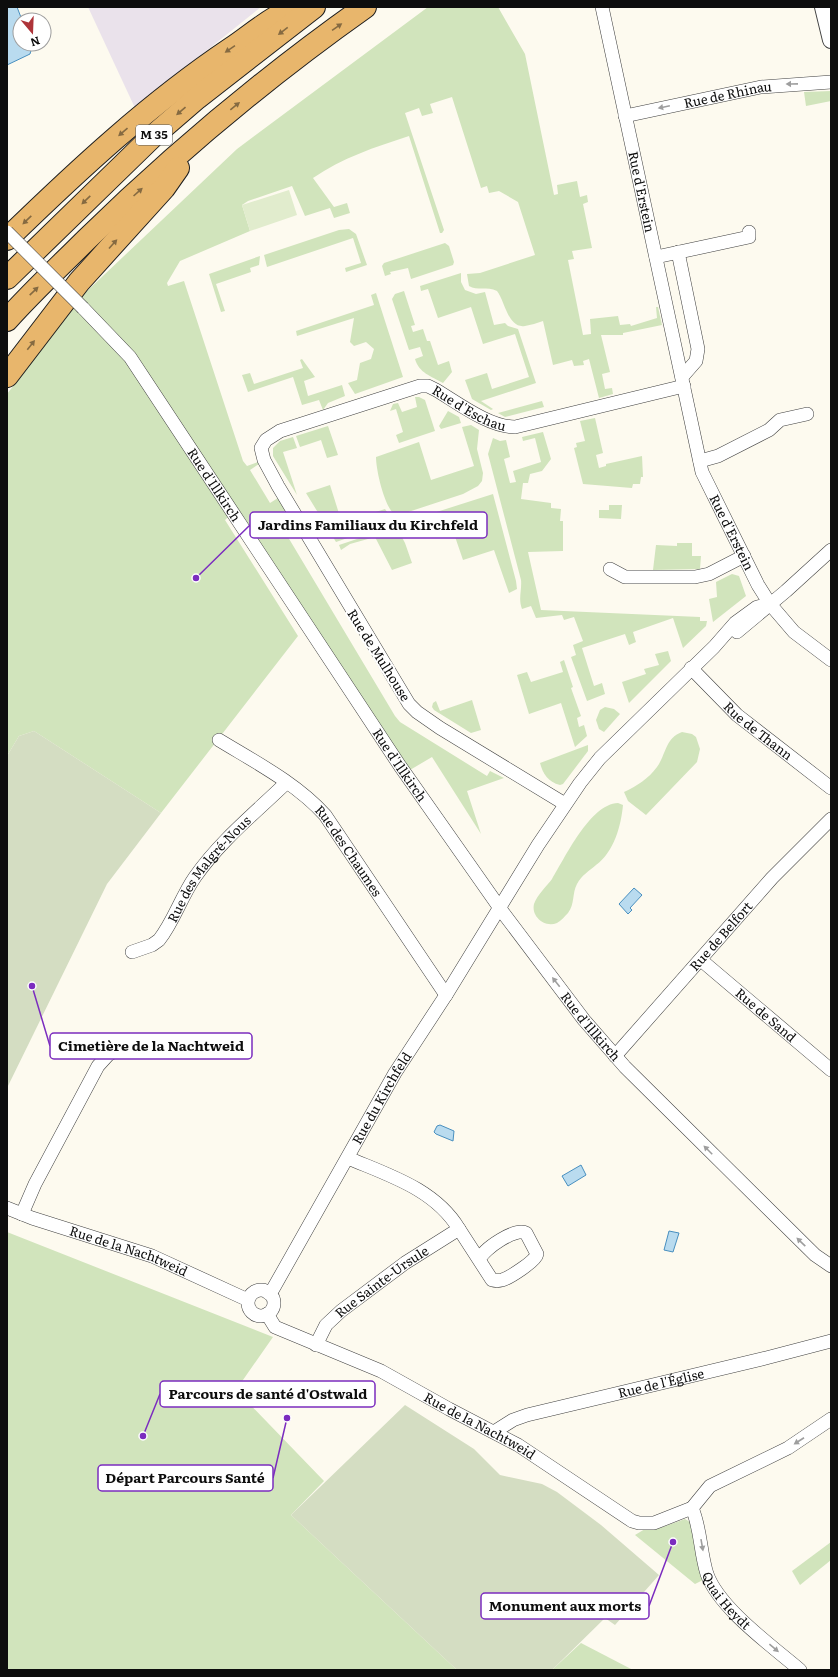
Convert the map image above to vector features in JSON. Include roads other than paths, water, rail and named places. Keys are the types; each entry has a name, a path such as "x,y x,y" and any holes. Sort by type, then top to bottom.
{"highway":[{"path":"7,239 110,143 160,101 208,64 277,18 299,7"},
{"name":"M 35","path":"7,278 153,136 197,98 314,7"},
{"name":"M 35","path":"7,320 114,214 204,131 303,51 365,7"},
{"path":"7,376 79,282 164,188 204,131"}],"street":[{"path":"823,7 831,40"},
{"name":"Rue d'Erstein","path":"604,8 625,116 702,472 770,604 794,632 831,660"},
{"name":"Rue de Rhinau","path":"625,116 761,87 831,82"},
{"name":"Rue d'Illkirch","path":"7,232 130,356 400,766 500,907 584,1020 615,1056 815,1255 831,1266"},
{"path":"656,257 749,237 750,232"},
{"path":"678,252 698,349 696,361 683,382"},
{"name":"Rue d'Eschau","path":"264,444 266,440 280,431 420,386 428,386 491,422 506,427 523,425 683,382"},
{"path":"700,461 718,456 769,430 780,420 807,414"},
{"name":"Rue de Mulhouse","path":"264,444 261,448 264,460 409,704 417,712 440,728 565,804"},
{"path":"500,907 565,804 600,758 714,647 744,627 831,550"},
{"path":"610,569 625,578 695,577 708,574 744,556"},
{"name":"Rue de Thann","path":"691,668 737,715 831,788"},
{"name":"Rue des Chaumes","path":"219,740 286,783 311,801 325,815 446,994"},
{"name":"Rue des Malgré-Nous","path":"132,952 152,945 159,940 194,878 205,863 229,837 286,783"},
{"name":"Rue de Belfort","path":"615,1056 772,878 831,819"},
{"name":"Rue du Kirchfeld","path":"268,1293 273,1289 395,1073 500,907"},
{"name":"Rue de Sand","path":"701,960 831,1070"},
{"path":"22,1214 35,1184 98,1066 108,1055 133,1040"},
{"path":"348,1158 427,1194 449,1213 472,1251 480,1259"},
{"name":"Rue de la Nachtweid","path":"7,1208 152,1256 248,1300"},
{"name":"Rue Sainte-Ursule","path":"316,1345 326,1325 341,1311 405,1263 459,1229"},
{"path":"264,1291 268,1293 272,1296 273,1306 267,1314 263,1316 253,1314 248,1305 248,1300 254,1292 264,1291"},
{"name":"Rue de la Nachtweid","path":"267,1314 275,1327 381,1371 533,1454 632,1520 639,1523 654,1523 692,1508"},
{"name":"Rue de l'Église","path":"494,1432 512,1420 527,1415 831,1341"},
{"path":"692,1508 710,1486 788,1448 831,1419"},
{"name":"Quai Heydt","path":"692,1508 698,1525 706,1572 714,1589 746,1624 800,1670"}],"water":[{"path":"7,7 17,7 19,12 12,12 12,52 31,52 30,54 7,65"},
{"path":"634,888 642,895 630,908 632,910 628,914 619,904"},
{"path":"440,1125 454,1131 453,1141 434,1132 437,1126"},
{"path":"581,1165 586,1175 568,1186 562,1176"},
{"path":"669,1231 679,1233 673,1252 664,1250"}],"place":[{"name":"Jardins Familiaux du Kirchfeld","path":"196,578"},
{"name":"Cimetière de la Nachtweid","path":"32,986"},
{"name":"Départ Parcours Santé","path":"287,1418"},
{"name":"Parcours de santé d'Ostwald","path":"143,1436"},
{"name":"Monument aux morts","path":"673,1542"}]}
